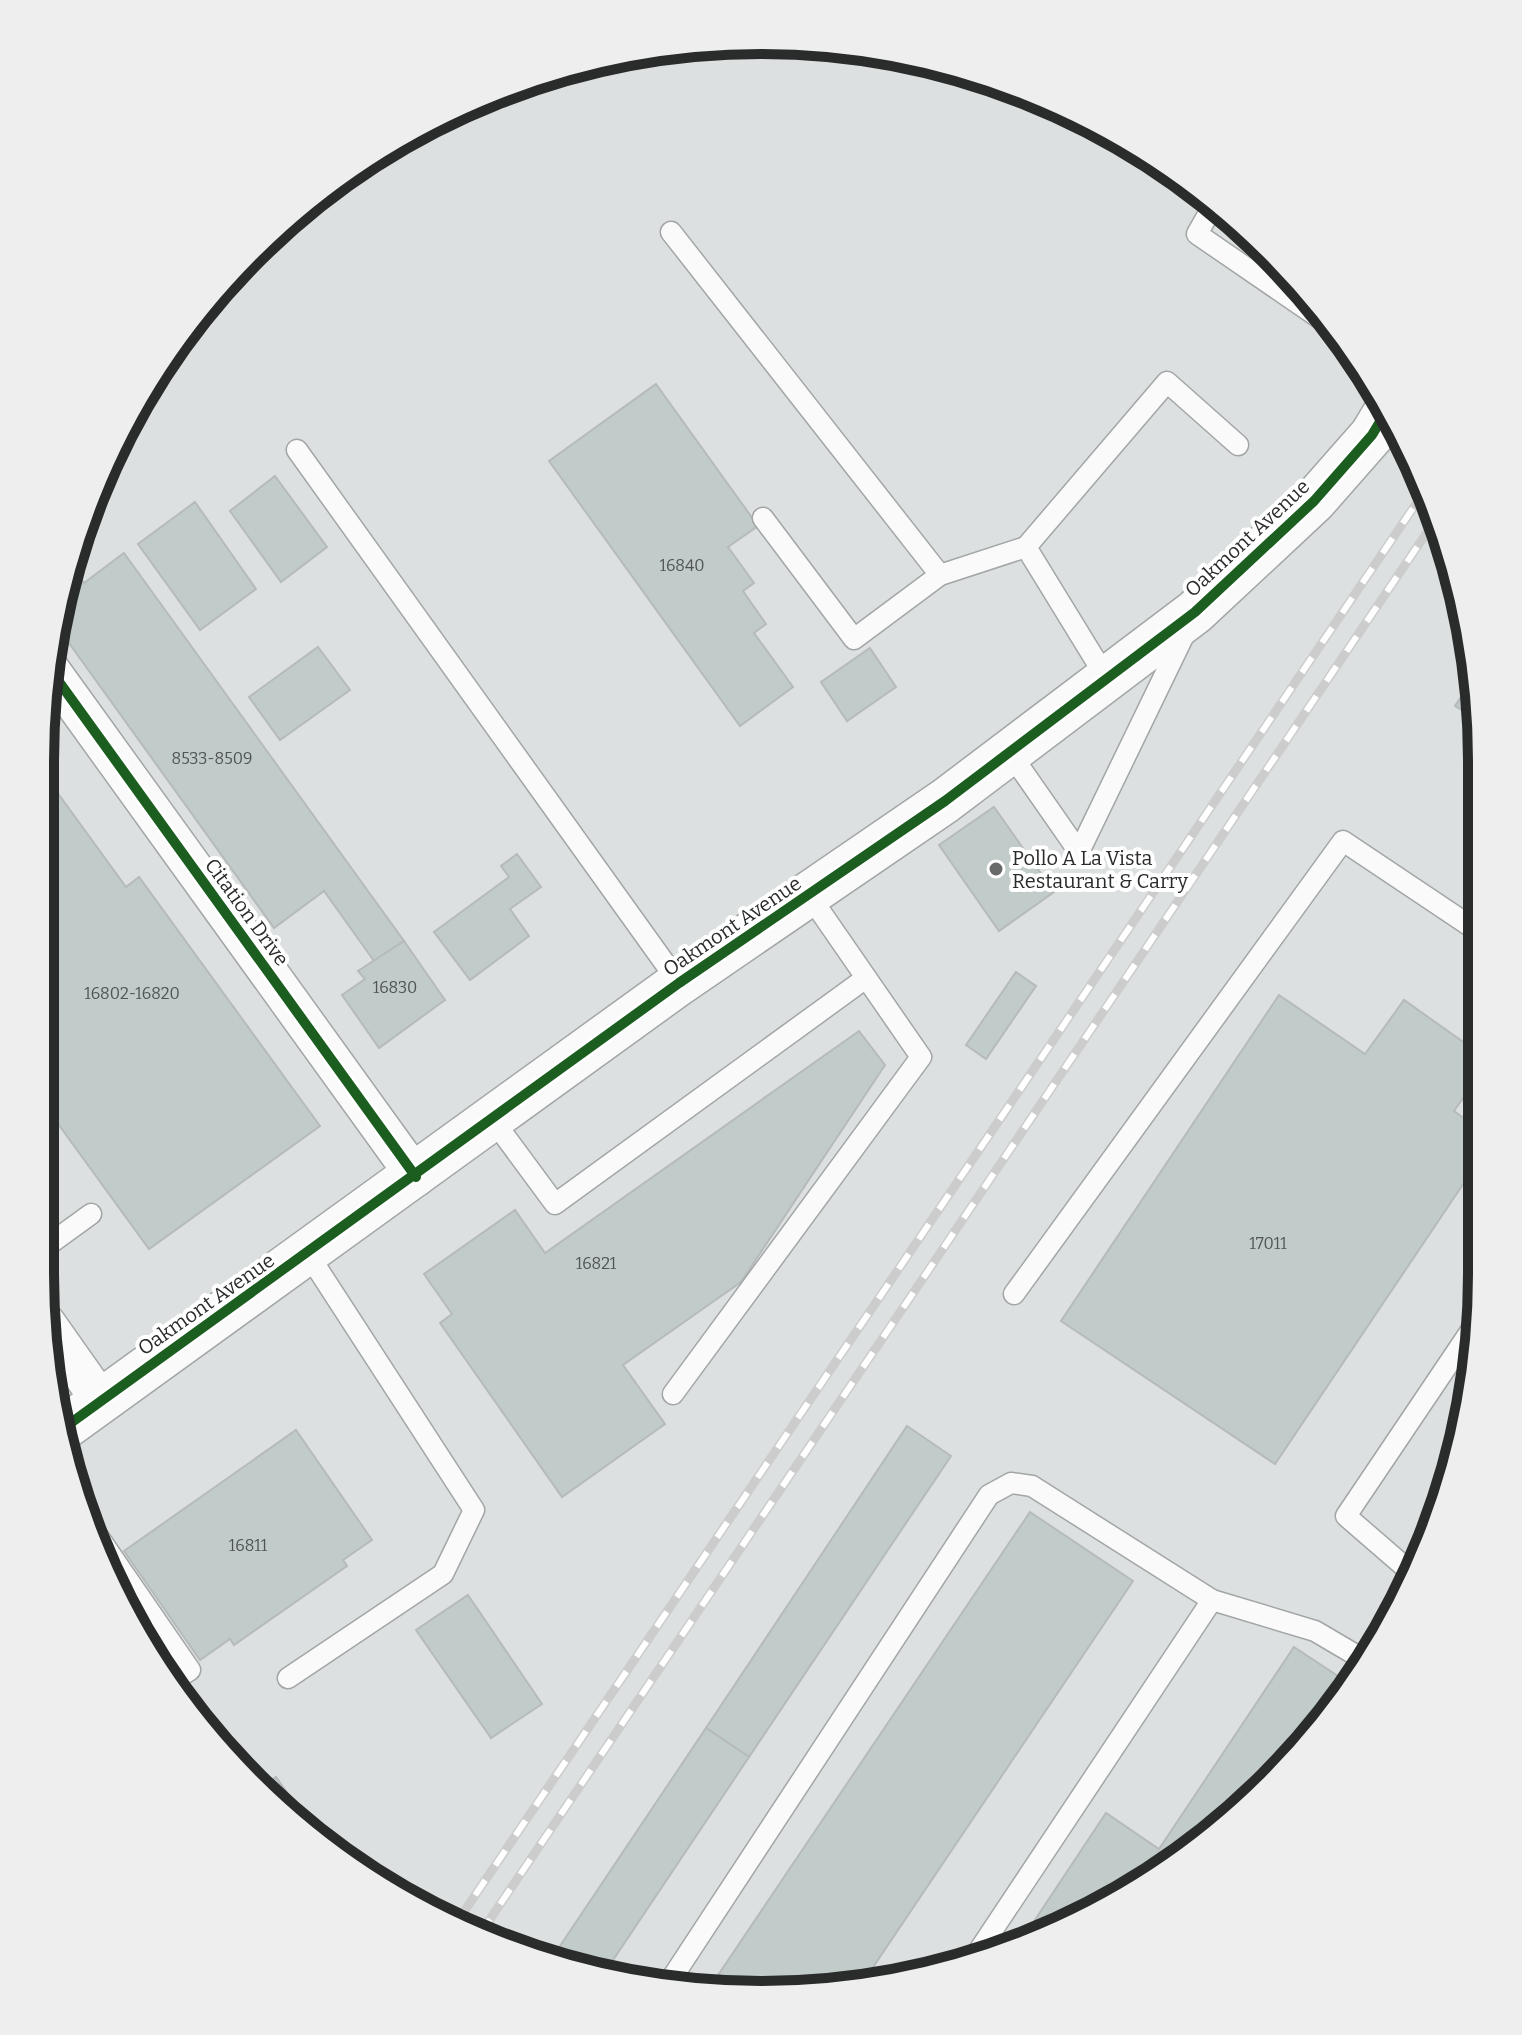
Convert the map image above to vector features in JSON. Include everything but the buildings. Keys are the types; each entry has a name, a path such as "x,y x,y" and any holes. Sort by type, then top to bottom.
{"street":[{"name":"Oakmont Avenue","path":"70,1423 416,1177 679,983 1010,753 1195,612 1314,501 1372,435 1380,421"},
{"name":"Citation Drive","path":"59,682 416,1177"},
{"path":"58,1340 101,1401"}],"lane":[{"path":"1208,214 1197,234 1302,306"},
{"path":"671,232 940,575"},
{"path":"763,518 854,639 940,575 1026,547 1167,382 1238,445"},
{"path":"297,450 679,983"},
{"path":"1026,547 1107,679"},
{"path":"1010,753 1079,852 1195,612"},
{"path":"1014,1294 1343,841 1468,925"},
{"path":"673,1394 921,1057 809,895"},
{"path":"493,1120 555,1204 866,978"},
{"path":"54,1241 91,1214"},
{"path":"288,1678 443,1574 474,1510 308,1254"},
{"path":"1404,1566 1346,1516 1464,1340"},
{"path":"674,1975 989,1495 1011,1483 1032,1486 1212,1600 1315,1631 1356,1655"},
{"path":"116,1562 190,1670 180,1676"},
{"path":"983,1945 1212,1600"}],"railway":[{"path":"462,1914 1418,501"},
{"path":"486,1925 1429,530"}],"cycle path":[{"path":"70,1423 679,983 945,801 1195,612 1314,501 1372,435 1380,421"},
{"path":"59,682 416,1177"}],"place":[{"name":"Pollo A La Vista Restaurant & Carry","path":"996,869"}]}
